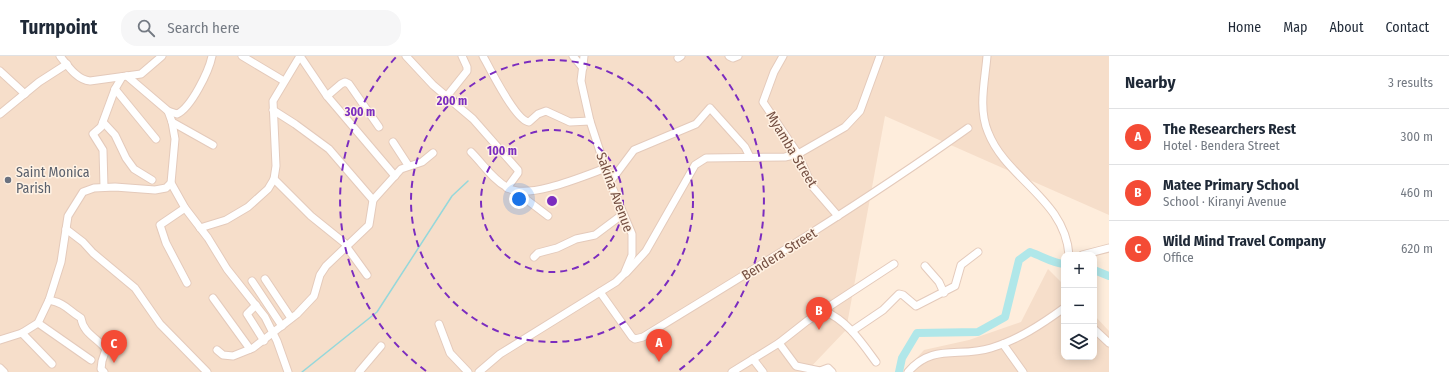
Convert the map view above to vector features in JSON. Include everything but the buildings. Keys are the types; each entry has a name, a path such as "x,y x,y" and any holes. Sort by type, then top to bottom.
{"street":[{"path":"60,56 83,81 141,74 162,56"},
{"path":"124,76 168,112 177,114 186,107 204,78 212,56"},
{"path":"242,56 284,81"},
{"path":"200,228 226,220 248,207 262,197 274,179 276,166 273,110 274,101 284,81 300,56 327,96 395,176"},
{"path":"406,56 424,77 473,119 518,170 518,174 507,188"},
{"path":"447,96 467,71 467,67 462,56"},
{"path":"483,56 508,100 523,120 529,122 538,114 546,111 570,122 590,121"},
{"path":"573,56 583,68"},
{"name":"Sakina Avenue","path":"480,372 500,354 616,282 624,274 632,255 632,234 610,182 590,121 581,81 584,56"},
{"path":"729,56 734,58 738,56"},
{"path":"624,274 631,270 646,251 695,165 706,158 785,157 798,154 845,127 857,116 880,56"},
{"name":"Myamba Street","path":"780,57 763,102 798,154 812,186 838,216"},
{"path":"987,59 983,115 988,133 1003,159 1042,198 1053,213 1063,233 1068,252"},
{"path":"0,114 39,82 67,64"},
{"path":"0,71 25,94"},
{"path":"104,187 103,150 93,134 103,122 115,89 124,76"},
{"path":"327,96 341,84 346,82 349,84 379,127"},
{"path":"115,89 156,139"},
{"path":"610,182 634,150 696,124 710,108 745,147 750,157"},
{"path":"273,110 329,149 373,200"},
{"path":"168,112 172,122 175,139 171,183 185,208 227,269 256,305 274,333 288,372"},
{"path":"103,122 115,135 126,158 134,169 152,180"},
{"path":"172,122 213,145"},
{"name":"Bendera Street","path":"600,292 632,337 639,339 742,277 838,216 907,171 968,128"},
{"path":"393,142 408,165"},
{"path":"471,152 490,173 507,188 522,193 561,184 606,168"},
{"path":"217,350 223,355 233,356 250,349 264,341 310,302 316,292 322,271 371,223 373,200 401,168 422,162 433,153"},
{"path":"274,179 311,216 346,246 367,274"},
{"path":"0,340 22,333 38,323 49,300 63,253 68,216 83,192 89,189 104,187 155,190 166,188 171,183"},
{"path":"522,193 527,200 548,216"},
{"path":"185,208 162,222 160,229 187,284"},
{"path":"534,257 576,239 595,235 623,214"},
{"path":"66,230 83,242 93,253 135,288 160,324 207,372"},
{"path":"1094,252 1109,248"},
{"path":"852,331 883,310 899,294 903,295 916,306 944,293 955,286 961,265 978,252"},
{"path":"732,372 779,343 807,321 824,312 894,264"},
{"path":"925,266 939,282 944,293"},
{"path":"264,279 292,318"},
{"path":"252,281 282,326"},
{"path":"213,298 250,349"},
{"path":"49,300 65,304 72,313 80,318 82,325 89,334 106,349 102,363 102,369 104,372"},
{"path":"256,305 247,314 264,341"},
{"path":"908,372 916,363 932,354 977,351 1003,344 1034,328 1061,310"},
{"path":"824,312 834,317 852,331 876,362"},
{"path":"38,323 91,360"},
{"path":"439,324 450,353 468,372"},
{"path":"1097,332 1109,344"},
{"path":"22,333 52,364"},
{"path":"779,343 796,369 820,371 828,368 832,372"},
{"path":"1003,344 1023,372"},
{"path":"359,372 381,346"},
{"path":"753,359 763,372"},
{"path":"0,368 4,372"}],"shaded area":[{"path":"0,56 1109,56 1109,215 885,116 846,330 806,372 0,372"},
{"path":"1048,269 1061,282 1061,360 1097,360 1097,318 1109,331 1109,372 904,372 924,350 969,340 1021,322"}],"waterway":[{"path":"302,372 377,312 452,196 468,181"},
{"path":"899,372 902,358 917,333 978,332 1005,317 1019,260 1030,252 1051,261 1061,263"},
{"path":"1097,271 1109,276"}],"place":[{"name":"Saint Monica Parish","path":"8,180"},
{"name":"Matee Primary School","path":"819,330"},
{"name":"The Researchers Rest","path":"659,362"},
{"name":"Wild Mind Travel Company","path":"114,363"}]}
